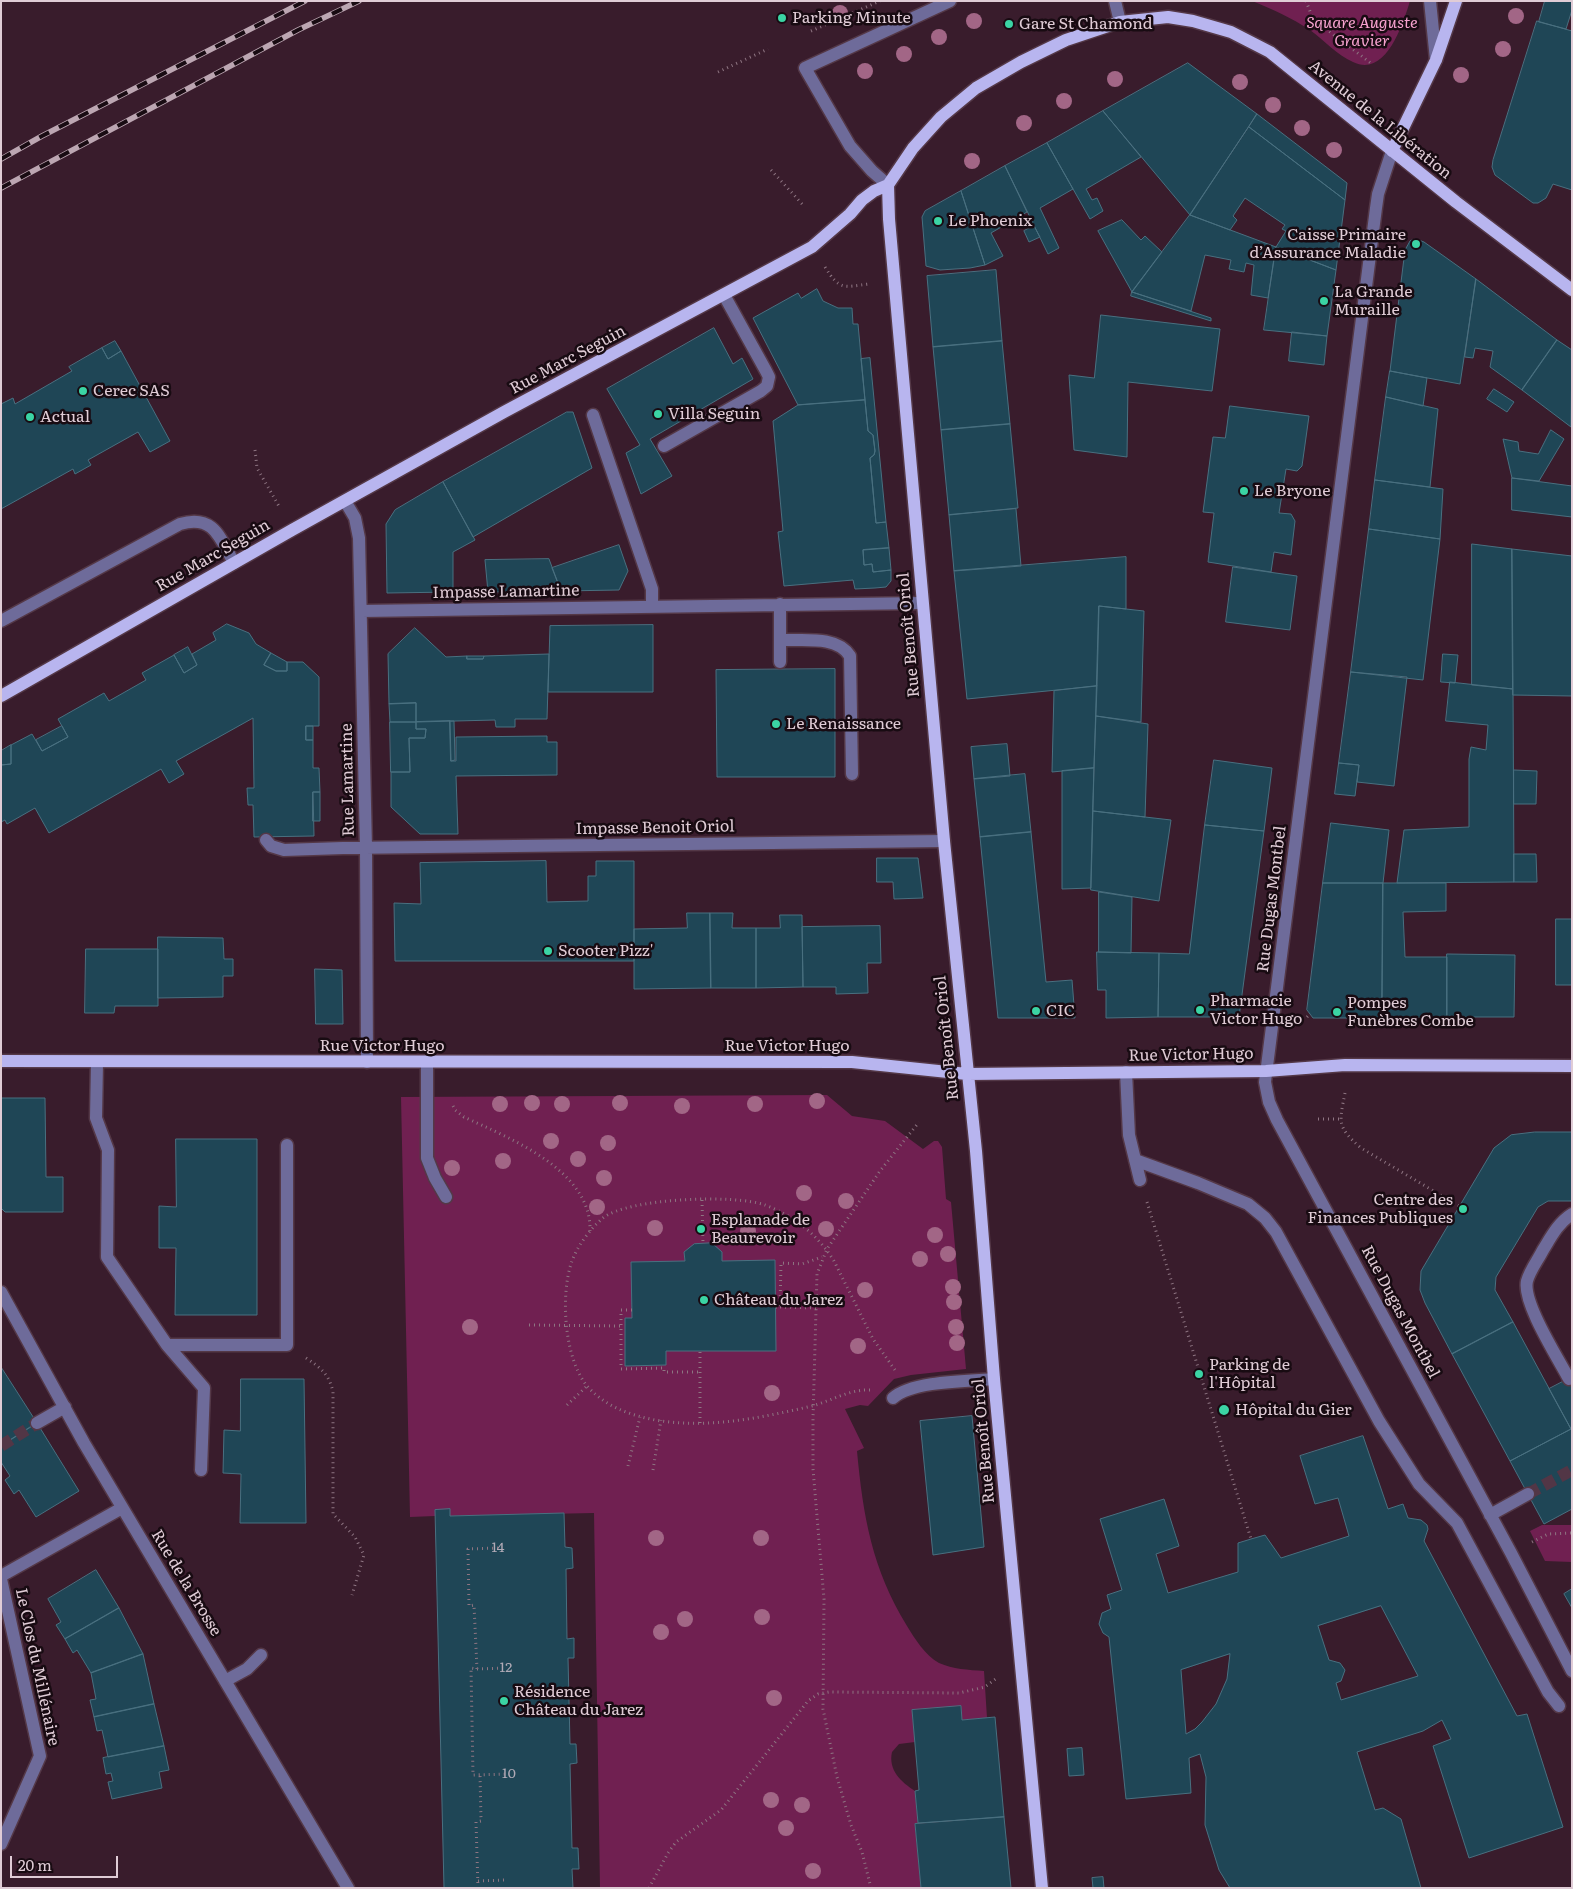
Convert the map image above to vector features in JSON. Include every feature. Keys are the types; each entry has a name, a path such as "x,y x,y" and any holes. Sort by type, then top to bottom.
{"main road":[{"path":"1392,151 1436,60 1456,1"},
{"name":"Avenue de la Libération","path":"1120,22 1168,17 1192,21 1231,32 1270,52 1392,151 1572,290"},
{"name":"Rue Marc Seguin","path":"1,696 234,563 579,371 812,248 850,214 862,200 888,184 913,148 941,116 976,88 1021,62 1066,40 1120,22"},
{"name":"Rue Benoît Oriol","path":"888,184 889,219 922,602 944,841 976,1151 994,1379 1042,1888"},
{"name":"Rue Victor Hugo","path":"1,1061 852,1062 967,1074 1266,1070 1346,1065 1572,1066"}],"street":[{"path":"888,184 872,171 850,146 805,68 950,1"},
{"path":"1115,1 1120,22"},
{"path":"1430,1 1436,60"},
{"name":"Rue Dugas Montbel","path":"1392,151 1378,194 1376,208 1265,1082 1277,1120 1511,1553 1572,1671"},
{"path":"664,446 761,392 767,386 769,377 724,295"},
{"path":"593,416 652,590 652,606"},
{"name":"Rue Lamartine","path":"345,501 355,518 359,538 366,848 367,1062"},
{"path":"1,621 180,524 191,521 203,523 214,528 234,563"},
{"name":"Impasse Lamartine","path":"361,611 922,602"},
{"path":"780,604 780,662"},
{"path":"780,640 837,644 846,648 850,656 852,774"},
{"name":"Impasse Benoit Oriol","path":"266,840 271,846 284,850 944,841"},
{"path":"97,1062 96,1118 108,1150 107,1257 167,1345 204,1388 201,1470"},
{"path":"427,1062 427,1158 435,1178 446,1197"},
{"path":"1126,1072 1129,1135 1140,1180"},
{"path":"167,1345 287,1344 288,1145"},
{"path":"1135,1160 1248,1204 1265,1218 1276,1232 1379,1421 1419,1484 1457,1523 1548,1692 1559,1706"},
{"path":"1569,1379 1530,1306 1526,1293 1527,1281 1531,1271 1556,1228 1572,1214"},
{"name":"Rue de la Brosse","path":"1,1292 122,1508 348,1888"},
{"path":"893,1398 900,1391 912,1388 994,1379"},
{"path":"36,1423 64,1407"},
{"path":"1490,1515 1528,1494"},
{"name":"Le Clos du Millénaire","path":"1,1844 40,1756 1,1577 122,1508"},
{"path":"225,1681 247,1669 261,1655"}],"path":[{"path":"811,31 880,1"},
{"path":"1306,1 1312,19 1372,64"},
{"path":"718,72 768,49"},
{"path":"771,170 804,206"},
{"path":"822,262 834,282 843,286 876,283"},
{"path":"255,450 257,468 278,505"},
{"path":"1345,1093 1340,1119 1343,1131 1361,1148 1458,1206"},
{"path":"451,1101 455,1110 464,1117 529,1150 557,1168 576,1186 586,1206 590,1220 590,1232"},
{"path":"1318,1119 1340,1119"},
{"path":"870,1888 862,1852 851,1824 837,1777 825,1723 823,1693 824,1600 813,1469 817,1274 826,1249 880,1171 919,1122"},
{"path":"1140,1180 1251,1539"},
{"path":"702,1200 703,1244"},
{"path":"893,1398 877,1391 863,1390 814,1405 748,1419 700,1423 661,1420 621,1411 608,1404 587,1386 570,1353 566,1285 579,1247 590,1232 609,1214 624,1208 664,1201 733,1200 763,1204 792,1218 810,1231 826,1249 873,1338 890,1364 912,1388"},
{"path":"780,1307 781,1264 802,1264 823,1257"},
{"path":"776,1307 816,1308"},
{"path":"632,1310 620,1310 623,1342 621,1369 664,1368 664,1372 700,1372"},
{"path":"529,1325 621,1326"},
{"path":"287,1344 321,1368 330,1380 333,1392 333,1514 355,1537 364,1555 352,1595"},
{"path":"700,1351 700,1423"},
{"path":"568,1405 587,1386"},
{"path":"628,1466 640,1416"},
{"path":"653,1470 661,1420"},
{"path":"1511,1553 1548,1534 1572,1533"},
{"path":"477,1669 474,1605 468,1606 468,1549 498,1548"},
{"path":"506,1668 471,1668 473,1775 509,1774"},
{"path":"649,1888 676,1842 722,1810 813,1696 823,1693 873,1691 960,1693 985,1687 999,1676"},
{"path":"478,1888 476,1822 482,1822 480,1774"},
{"path":"478,1881 504,1880"}],"green space":[{"name":"Square Auguste Gravier","path":"1252,1 1410,1 1398,35 1384,56 1375,62 1365,65 1347,59 1310,30"},
{"path":"827,1095 852,1116 885,1121 923,1149 934,1141 938,1141 942,1147 946,1199 951,1202 966,1369 911,1375 894,1379 868,1406 860,1405 845,1409 864,1448 857,1451 862,1498 871,1541 885,1584 907,1626 929,1656 939,1663 950,1667 984,1671 987,1718 962,1720 961,1706 912,1710 915,1742 899,1744 892,1752 891,1758 894,1770 905,1784 915,1791 918,1823 915,1824 921,1888 600,1888 594,1513 450,1516 450,1510 435,1516 410,1517 401,1097"},
{"path":"1542,1525 1572,1525 1572,1562 1545,1561 1530,1531"}],"building":[{"path":"1545,1 1572,1 1572,10 1566,29 1539,22"},
{"path":"1537,21 1572,31 1572,190 1553,184 1546,198 1538,203 1533,203 1495,175 1492,167"},
{"path":"1188,63 1257,114 1190,215 1103,111"},
{"path":"1103,111 1141,157 1086,189 1092,200 1097,198 1103,211 1090,219 1047,143"},
{"path":"1257,114 1347,183 1345,200 1249,127"},
{"path":"1249,127 1345,200 1336,270 1276,247 1286,231 1282,229 1285,225 1245,198 1233,216 1237,220 1230,230 1190,215"},
{"path":"1047,143 1073,189 1040,208 1059,248 1048,254 1005,166"},
{"path":"1005,166 1027,212 991,233 1003,256 985,265 961,191"},
{"path":"961,191 985,265 940,270 926,266 922,217 925,211"},
{"path":"1190,215 1276,247 1268,298 1251,295 1254,265 1246,263 1244,272 1229,269 1231,260 1205,255 1191,311 1132,292"},
{"path":"1122,220 1141,240 1145,236 1162,252 1132,292 1098,231"},
{"path":"1034,226 1040,237 1029,242 1024,231"},
{"path":"1416,239 1424,242 1476,279 1460,384 1390,371 1405,250 1410,241"},
{"path":"1276,247 1336,270 1327,336 1264,330"},
{"path":"996,270 1002,341 933,347 927,276"},
{"path":"1476,279 1557,340 1522,390 1490,367 1493,351 1475,348 1473,358 1465,357"},
{"path":"817,289 823,301 838,308 852,308 853,324 858,324 865,400 798,405 753,318 798,293 801,298"},
{"path":"1132,292 1211,318 1211,321 1131,296"},
{"path":"1101,315 1220,329 1212,391 1128,382 1127,457 1074,450 1069,375 1094,378"},
{"name":"Villa Seguin","path":"714,328 733,364 742,358 753,379 650,439 672,476 641,494 626,453 640,445 607,389"},
{"path":"1292,332 1327,336 1324,365 1289,361"},
{"path":"1557,340 1572,350 1571,427 1522,390"},
{"path":"115,341 121,351 108,359 102,348"},
{"path":"1002,341 1010,424 941,430 933,347"},
{"path":"102,348 108,359 121,351 170,441 150,452 138,432 88,460 91,465 75,474 73,469 1,509 1,404 13,398 15,404 72,371 69,367"},
{"path":"870,358 886,522 876,523 870,458 874,455 875,451 873,435 868,431 861,359"},
{"path":"1390,371 1427,378 1423,406 1386,397"},
{"path":"1494,389 1514,402 1507,412 1487,399"},
{"path":"1386,397 1438,409 1430,487 1375,480"},
{"path":"865,400 868,431 873,435 875,451 874,455 870,458 876,523 886,522 889,548 863,550 864,565 872,564 873,572 891,570 891,581 886,587 855,589 853,580 784,586 778,532 783,531 773,421 798,405"},
{"name":"Le Bryone","path":"1230,406 1309,416 1302,466 1297,471 1286,469 1279,513 1291,514 1295,521 1291,555 1274,552 1271,572 1208,562 1214,513 1203,512 1213,437 1225,438"},
{"path":"567,412 573,412 592,468 473,537 443,482"},
{"path":"1010,424 1018,508 949,515 941,430"},
{"path":"1551,430 1564,439 1539,481 1512,478 1503,439 1518,442 1519,451 1538,454"},
{"path":"1512,478 1572,486 1572,517 1512,510"},
{"path":"1375,480 1443,489 1440,539 1369,529"},
{"path":"443,482 475,540 453,552 453,592 387,593 386,524 395,510"},
{"path":"1016,509 1021,566 954,571 949,515"},
{"path":"1369,529 1440,539 1423,680 1351,672"},
{"path":"1472,544 1512,549 1513,689 1472,685"},
{"path":"619,545 628,571 619,590 561,591 552,568"},
{"path":"889,548 891,570 873,572 872,564 864,565 863,550"},
{"path":"1512,549 1572,556 1572,696 1513,695"},
{"path":"1126,557 1126,609 1099,606 1097,686 967,699 954,571"},
{"path":"549,559 561,591 488,592 485,560"},
{"path":"1233,567 1297,576 1290,630 1226,622"},
{"path":"1099,606 1144,611 1141,722 1096,716"},
{"path":"227,624 249,633 256,644 271,653 264,665 276,671 287,671 287,662 303,662 319,677 319,726 306,726 306,740 313,740 313,768 319,768 320,792 313,792 314,836 254,837 253,805 248,805 247,788 254,788 253,718 176,761 184,774 169,783 161,769 49,833 35,808 7,824 5,820 1,822 1,765 11,764 11,745 32,734 42,751 68,737 58,719 104,693 109,701 146,680 142,673 174,655 184,673 197,665 192,654 216,640 213,633"},
{"path":"653,625 653,692 548,692 550,626"},
{"path":"415,628 446,657 467,656 467,659 483,659 484,656 549,654 547,719 515,719 515,727 496,727 495,720 416,722 416,703 389,704 388,654"},
{"path":"188,647 197,665 184,673 174,655"},
{"path":"271,653 287,662 287,671 276,671 264,665"},
{"path":"1443,654 1458,655 1455,683 1441,682"},
{"path":"467,656 484,656 483,659 467,659"},
{"name":"Le Renaissance","path":"835,669 835,777 717,777 716,670"},
{"path":"1351,672 1407,677 1394,786 1357,782 1359,765 1339,763"},
{"path":"1450,682 1513,689 1514,882 1397,883 1404,830 1469,827 1469,759 1471,747 1486,750 1488,725 1446,721"},
{"path":"1097,686 1094,768 1052,772 1054,691"},
{"path":"416,703 416,722 390,722 389,704"},
{"path":"1096,716 1148,724 1145,817 1093,811"},
{"path":"450,721 451,761 456,761 456,737 547,736 547,742 557,742 557,775 456,776 458,834 420,834 391,807 391,772 410,772 409,738 425,738 426,729 416,729 416,722"},
{"path":"450,721 454,721 455,760 451,761"},
{"path":"390,722 416,722 416,729 426,729 425,738 409,738 410,772 391,772"},
{"path":"62,726 68,737 42,751 36,740"},
{"path":"306,726 313,726 313,740 306,740"},
{"path":"1007,744 1010,776 974,779 971,747"},
{"path":"11,745 11,764 1,765 1,751"},
{"path":"1214,760 1272,768 1264,831 1205,825"},
{"path":"1339,763 1359,765 1355,796 1335,794"},
{"path":"1094,768 1091,888 1062,889 1062,771"},
{"path":"1514,770 1537,771 1536,804 1514,804"},
{"path":"1025,774 1031,832 980,837 974,779"},
{"path":"313,792 320,792 320,821 313,821"},
{"path":"1093,811 1171,820 1159,901 1091,890"},
{"path":"1331,823 1389,830 1383,883 1323,883"},
{"path":"1205,825 1264,831 1239,1017 1158,1017 1159,953 1189,954"},
{"path":"1031,832 1046,982 1072,980 1075,1018 998,1018 980,837"},
{"path":"1514,854 1536,854 1537,882 1514,882"},
{"path":"877,858 918,858 923,898 894,899 893,882 877,882"},
{"path":"546,861 547,902 588,901 588,876 596,876 596,861 634,861 634,961 395,961 394,903 421,904 420,863"},
{"path":"1323,883 1383,883 1382,1018 1313,1018 1307,1010"},
{"path":"1383,883 1446,883 1446,911 1403,912 1405,957 1447,957 1447,1017 1382,1018"},
{"path":"1099,892 1132,897 1131,953 1099,952"},
{"path":"687,913 710,913 711,988 634,989 634,929 687,928"},
{"path":"710,913 733,913 732,928 756,928 756,988 711,988"},
{"path":"780,915 802,915 803,987 756,988 756,928 780,928"},
{"path":"1556,919 1572,919 1572,985 1556,985"},
{"path":"880,926 881,963 867,963 868,993 836,994 836,987 803,987 802,927"},
{"path":"158,937 223,938 224,959 233,959 233,976 223,976 223,997 158,998"},
{"path":"86,949 158,949 158,1006 115,1006 114,1013 85,1013"},
{"path":"1097,952 1159,953 1158,1017 1106,1018 1106,990 1098,990"},
{"path":"1447,954 1515,955 1514,1017 1447,1017"},
{"path":"315,969 342,970 343,1024 316,1024"},
{"path":"1,1098 45,1098 46,1177 63,1177 63,1212 5,1212 1,1208"},
{"path":"1535,1132 1572,1132 1572,1201 1548,1201 1538,1207 1496,1277 1495,1290 1513,1322 1452,1354 1420,1290 1421,1271 1494,1148 1511,1135"},
{"path":"176,1139 257,1139 257,1315 175,1315 176,1248 159,1248 159,1206 176,1207"},
{"name":"Château du Jarez","path":"712,1243 722,1252 722,1261 775,1260 776,1351 666,1351 666,1365 625,1366 625,1318 632,1318 631,1262 685,1261 684,1252 694,1244"},
{"path":"1513,1322 1571,1429 1510,1461 1452,1354"},
{"path":"1,1367 37,1423 1,1446"},
{"path":"1572,1377 1572,1509 1544,1524 1510,1461 1571,1429 1549,1389"},
{"path":"241,1379 304,1379 306,1523 240,1523 241,1474 223,1473 224,1430 240,1431"},
{"path":"972,1416 984,1547 933,1555 920,1421"},
{"path":"37,1423 79,1491 36,1517 19,1490 14,1494 5,1480 10,1476 1,1462 1,1446"},
{"path":"1363,1436 1388,1509 1403,1504 1408,1518 1421,1520 1427,1525 1428,1529 1424,1541 1517,1716 1527,1714 1563,1827 1469,1858 1433,1746 1451,1739 1442,1720 1423,1731 1357,1752 1375,1810 1383,1808 1401,1819 1421,1888 1230,1888 1219,1870 1205,1825 1206,1777 1200,1754 1189,1758 1191,1793 1126,1799 1109,1637 1103,1633 1099,1624 1102,1613 1111,1609 1107,1595 1122,1590 1100,1519 1164,1499 1179,1546 1156,1554 1168,1593 1238,1572 1238,1543 1265,1535 1281,1558 1349,1536 1338,1498 1315,1504 1300,1456","holes":["1381,1606 1418,1676 1341,1700 1336,1683 1341,1681 1345,1670 1340,1663 1329,1660 1318,1626","1230,1654 1227,1679 1216,1704 1202,1722 1186,1734 1181,1670"]},
{"name":"Résidence Château du Jarez","path":"450,1509 450,1516 564,1513 565,1547 572,1548 573,1568 566,1569 567,1639 574,1638 574,1658 568,1658 570,1744 576,1744 577,1763 570,1764 572,1848 578,1848 579,1869 572,1869 573,1888 444,1888 435,1510"},
{"path":"96,1570 119,1608 65,1639 56,1625 61,1622 48,1599"},
{"path":"1572,1589 1572,1608 1564,1594"},
{"path":"119,1608 143,1654 91,1673 77,1650 73,1653 65,1639"},
{"path":"143,1654 154,1704 94,1717 90,1700 96,1699 91,1673"},
{"path":"154,1704 164,1746 108,1757 102,1730 97,1731 94,1717"},
{"path":"961,1706 962,1720 995,1717 1004,1817 918,1823 915,1791 919,1790 912,1710"},
{"path":"164,1746 169,1770 159,1772 162,1788 112,1799 108,1782 113,1781 111,1773 106,1774 103,1758"},
{"path":"1082,1748 1084,1775 1069,1776 1067,1749"},
{"path":"1004,1817 1011,1888 921,1888 915,1824"},
{"path":"1103,1877 1104,1888 1093,1888 1092,1878"}],"tunnel":[{"path":"1,1446 37,1423"},
{"path":"1528,1494 1572,1470"}],"railway":[{"path":"1,159 42,136 305,1"},
{"path":"1,188 298,30 359,1"}],"place":[{"name":"Parking Minute","path":"782,18"},
{"name":"Gare St Chamond","path":"1009,24"},
{"name":"Le Phoenix","path":"938,221"},
{"name":"Caisse Primaire d’Assurance Maladie","path":"1416,244"},
{"name":"La Grande Muraille","path":"1324,301"},
{"name":"Cerec SAS","path":"83,391"},
{"name":"Villa Seguin","path":"658,414"},
{"name":"Actual","path":"30,417"},
{"name":"Le Bryone","path":"1244,491"},
{"name":"Le Renaissance","path":"776,724"},
{"name":"Scooter Pizz'","path":"548,951"},
{"name":"Pharmacie Victor Hugo","path":"1200,1010"},
{"name":"CIC","path":"1036,1011"},
{"name":"Pompes Funèbres Combe","path":"1337,1012"},
{"name":"Centre des Finances Publiques","path":"1463,1209"},
{"name":"Esplanade de Beaurevoir","path":"701,1229"},
{"name":"Château du Jarez","path":"704,1300"},
{"name":"Parking de l'Hôpital","path":"1199,1374"},
{"name":"Hôpital du Gier","path":"1224,1410"},
{"name":"Résidence Château du Jarez","path":"504,1701"}]}
